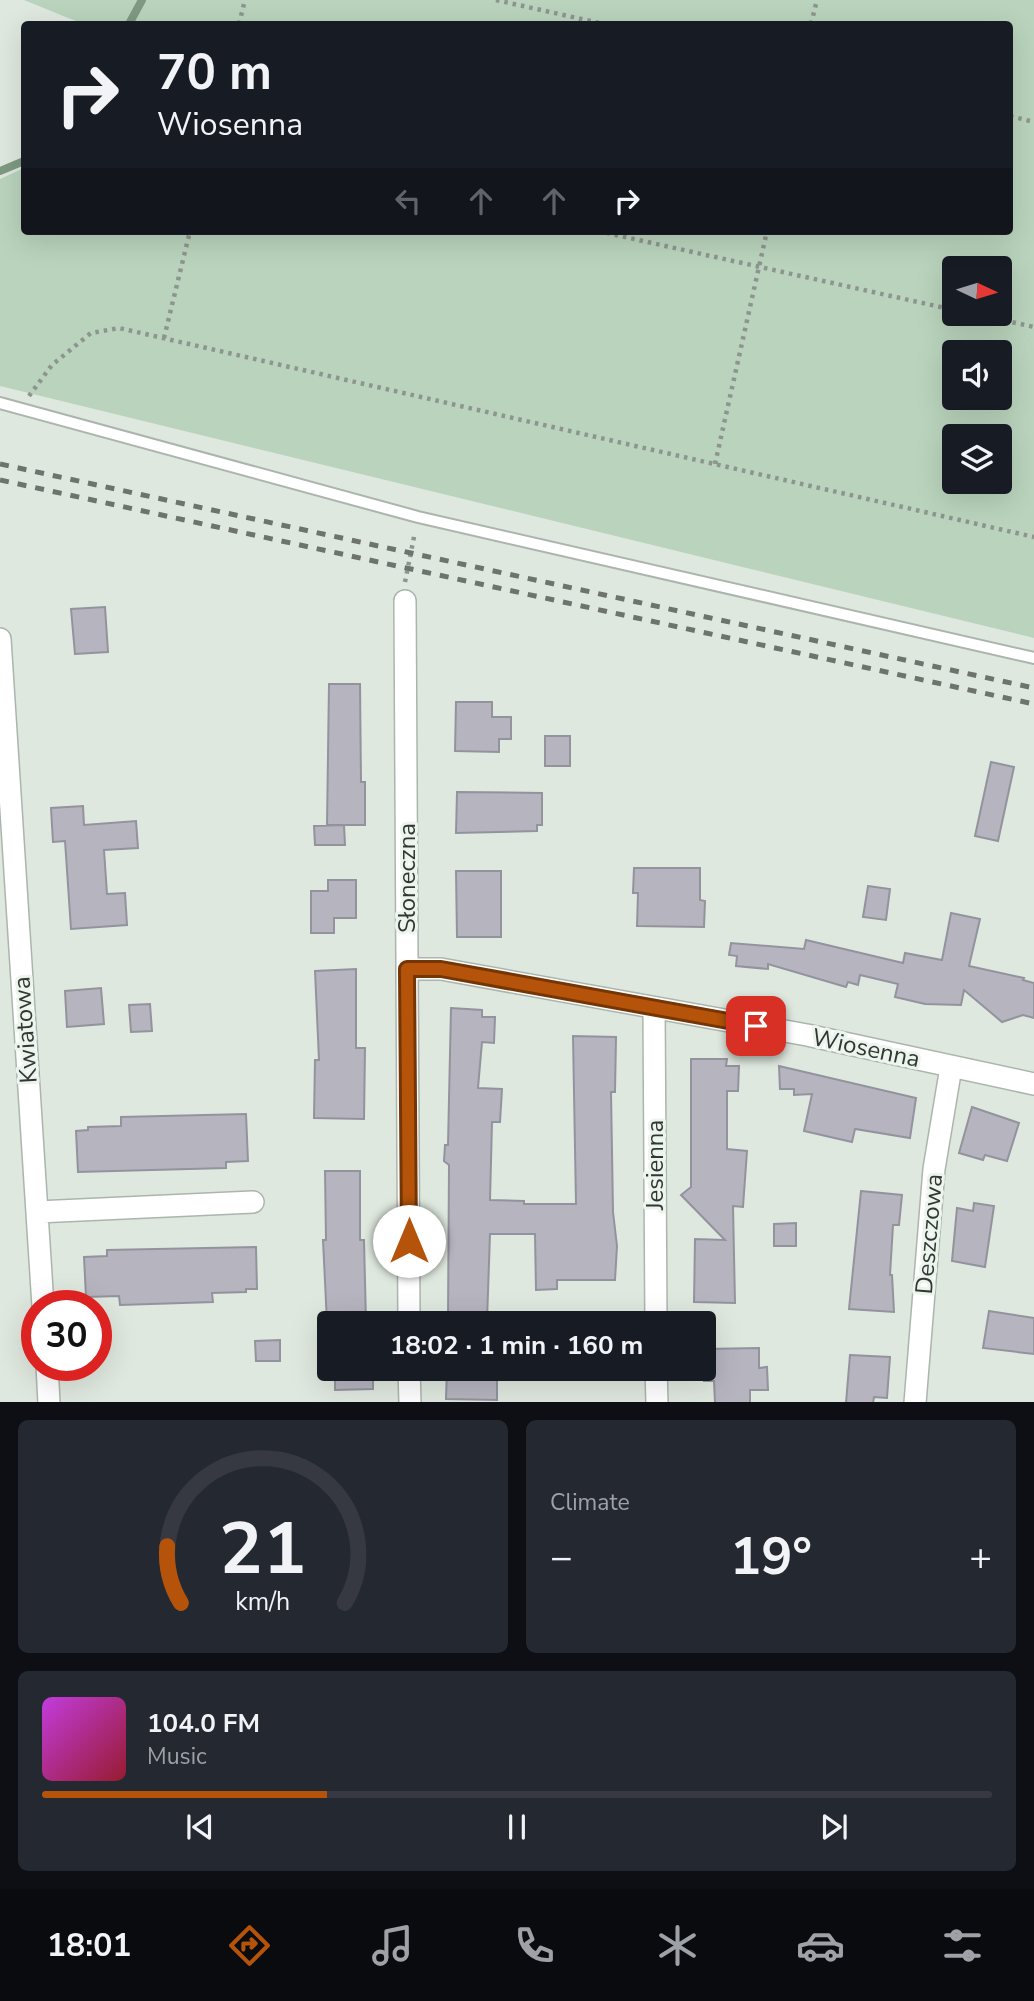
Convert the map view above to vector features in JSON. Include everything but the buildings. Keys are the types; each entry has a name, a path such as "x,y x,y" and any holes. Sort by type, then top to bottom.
{"street":[{"name":"Słoneczna","path":"405,601 409,1311"},
{"name":"Kwiatowa","path":"0,639 42,1290"},
{"name":"Wiosenna","path":"407,969 441,969 807,1035 1034,1084"},
{"name":"Jesienna","path":"654,1008 656,1311"},
{"name":"Deszczowa","path":"915,1402 934,1168 951,1067"},
{"path":"37,1212 253,1202"},
{"path":"48,1381 49,1402"},
{"path":"409,1381 410,1402"},
{"path":"656,1381 657,1402"}],"lane":[{"path":"0,403 418,517 1034,658"}],"path":[{"path":"240,21 245,0"},
{"path":"496,0 590,21"},
{"path":"812,21 817,0"},
{"path":"1013,117 1034,121"},
{"path":"164,338 189,235"},
{"path":"616,235 942,307"},
{"path":"715,464 766,235"},
{"path":"1012,322 1034,327"},
{"path":"23,409 30,393 52,365 91,333 119,328 1034,537"},
{"path":"405,577 412,544"}],"green space":[{"path":"24,0 1034,0 1034,638 0,386 0,179 21,169 21,235 1013,235 1013,21 76,21"}],"waterway":[{"path":"131,21 142,0"},
{"path":"0,171 21,162"}],"railway":[{"path":"0,464 1034,688"},
{"path":"0,480 1034,704"}],"route":[{"path":"409,1241 407,969 441,969 756,1026"}]}
